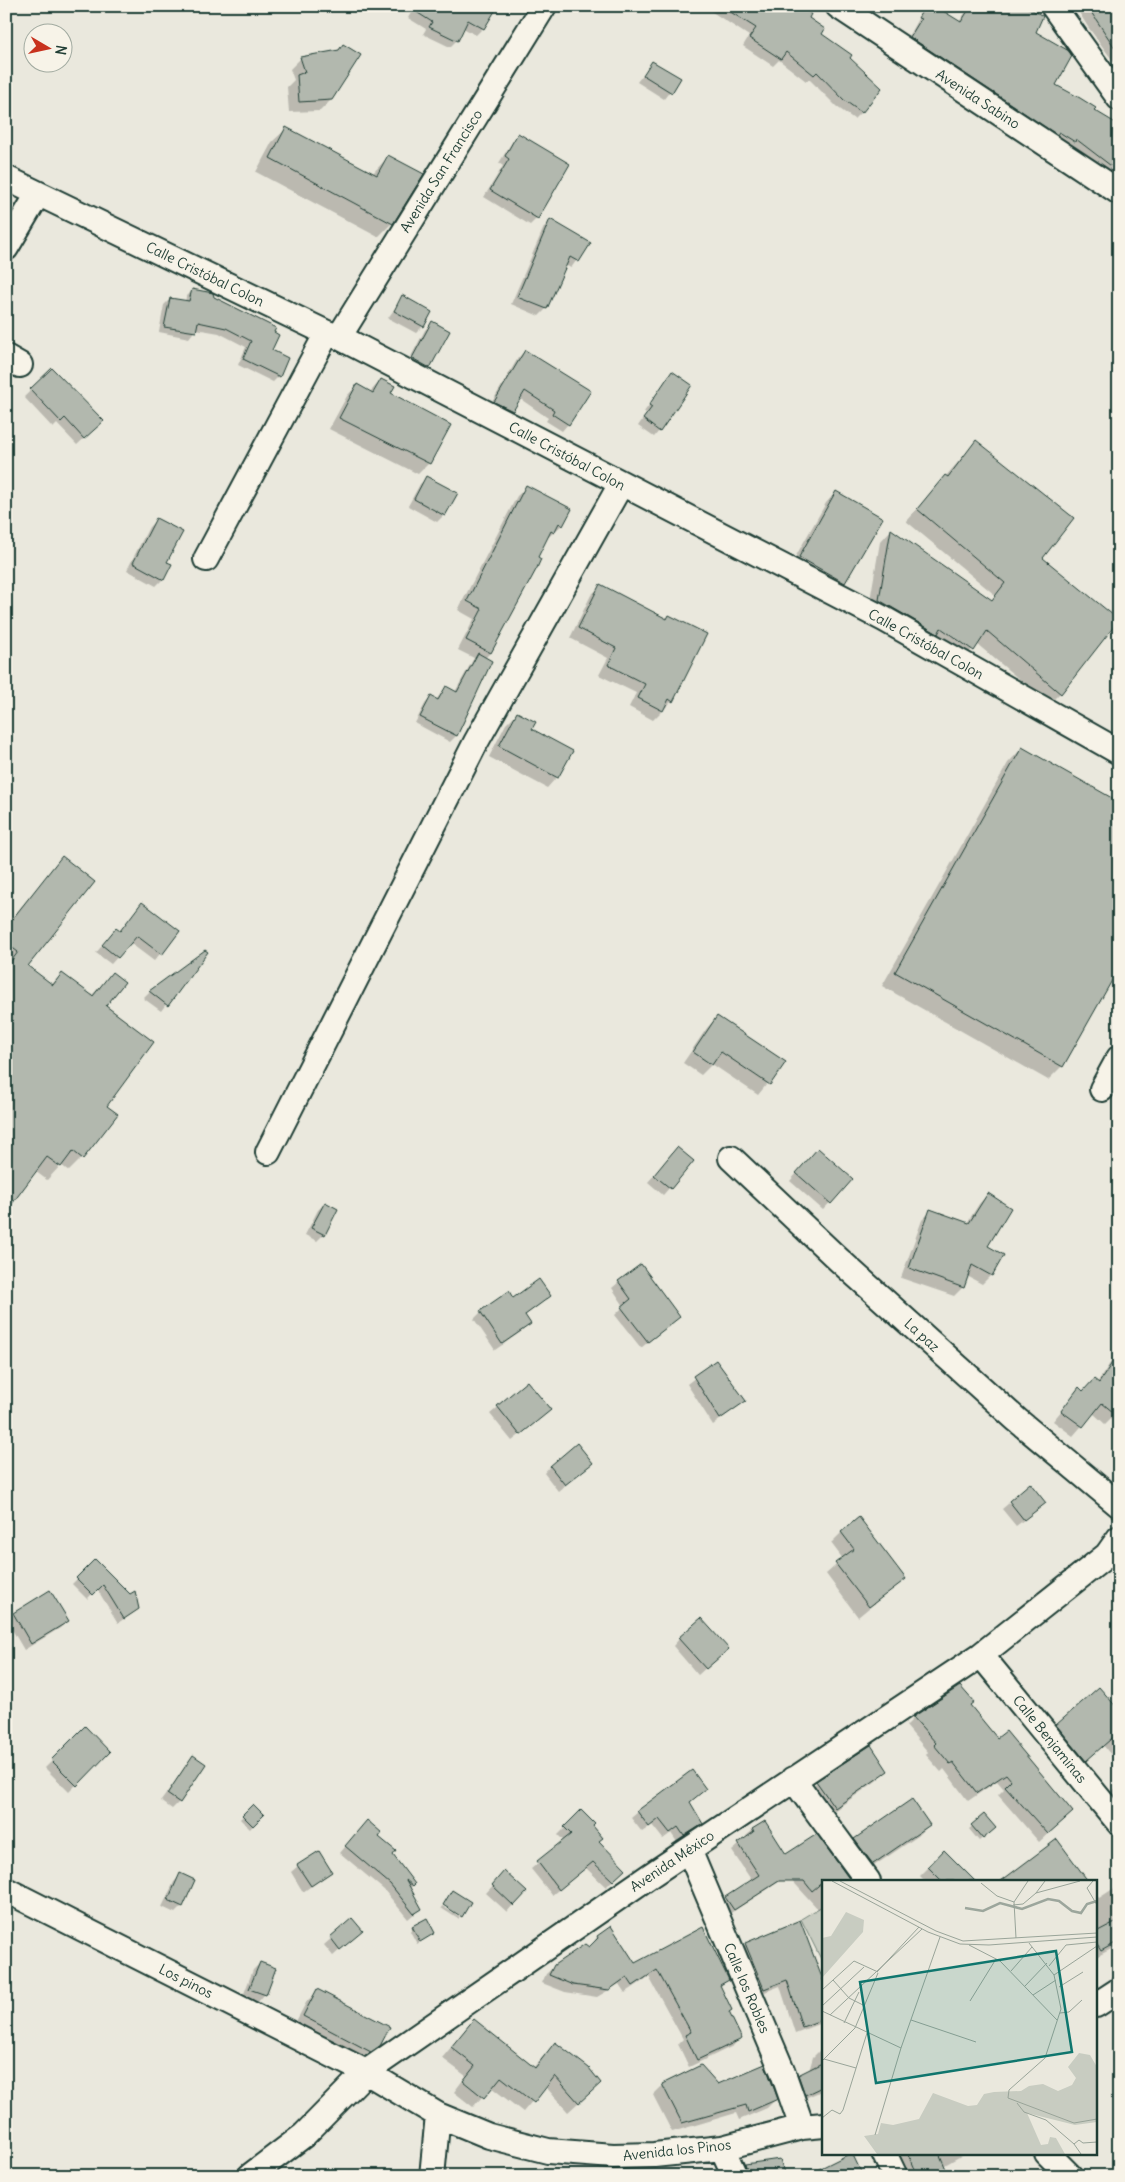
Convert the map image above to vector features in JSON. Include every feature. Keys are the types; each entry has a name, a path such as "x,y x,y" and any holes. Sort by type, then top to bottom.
{"street":[{"name":"Avenida San Francisco","path":"206,559 333,335 544,6"},
{"path":"1053,6 1119,98"},
{"name":"Avenida Sabino","path":"849,9 1119,192"},
{"name":"Calle Cristóbal Colon","path":"6,178 333,335 884,619 1119,752"},
{"path":"6,248 38,194"},
{"path":"268,1152 476,742 621,484"},
{"path":"1102,1088 1119,1058"},
{"name":"La paz","path":"731,1158 846,1267 1010,1413 1119,1506"},
{"name":"Avenida México","path":"250,2176 304,2135 366,2072 793,1779 981,1655 1107,1555 1119,1538"},
{"name":"Calle Benjaminas","path":"981,1655 1119,1823"},
{"path":"793,1779 867,1880"},
{"name":"Calle los Robles","path":"689,1850 782,2070 813,2126"},
{"name":"Los pinos","path":"6,1890 366,2072"},
{"path":"1098,2004 1119,1990"},
{"name":"Avenida los Pinos","path":"366,2072 438,2115 489,2136 617,2166 654,2155 722,2148 813,2126"},
{"path":"432,2176 438,2115"},
{"path":"722,2148 735,2176"},
{"path":"884,2154 895,2176"},
{"path":"1048,2154 1070,2176"}],"shaded area":[{"path":"822,1906 822,1961 801,1919"}],"building":[{"path":"407,6 498,6 484,29 468,20 458,41 429,27 432,22"},
{"path":"721,6 799,6 811,14 809,18 825,29 822,34 852,55 850,58 882,88 862,113 844,100 817,72 814,75 786,52 781,59 749,38 756,28"},
{"path":"925,6 935,6 961,22 971,6 1025,6 1043,16 1036,32 1069,51 1072,56 1056,85 1096,108 1094,110 1119,125 1119,172 1076,139 1075,142 1059,132 1057,135 910,37 921,19 918,18"},
{"path":"1087,6 1119,6 1119,54"},
{"path":"343,44 361,55 332,100 299,102 297,75 305,72 300,57 339,50"},
{"path":"652,61 681,78 672,93 643,75"},
{"path":"286,127 377,175 388,155 424,174 393,224 270,158"},
{"path":"518,133 570,164 538,219 490,190 509,159 505,156"},
{"path":"550,219 591,243 579,262 570,257 547,309 517,297"},
{"path":"192,289 213,293 214,297 276,328 274,332 279,335 272,350 288,358 280,377 243,359 251,341 226,328 198,322 196,332 164,327 170,298 189,301"},
{"path":"402,295 432,312 424,327 394,311"},
{"path":"432,321 450,331 430,368 412,358"},
{"path":"525,350 591,391 569,425 552,414 554,410 525,391 513,411 494,402"},
{"path":"52,368 104,421 84,439 65,418 61,422 30,389"},
{"path":"672,371 692,385 660,432 643,419 652,407 649,405"},
{"path":"381,379 395,386 391,393 451,425 430,464 339,418 357,384 373,393"},
{"path":"976,440 1074,518 1043,558 1119,620 1061,694 987,631 974,651 941,628 938,634 879,600 891,529 992,600 1005,583 917,509 945,475 948,477"},
{"path":"426,476 458,493 445,516 414,499"},
{"path":"526,485 572,509 563,526 559,523 554,533 551,531 538,557 541,559 537,568 491,653 466,640 482,609 467,601"},
{"path":"836,491 883,518 845,583 799,557"},
{"path":"156,518 183,532 167,562 172,564 164,580 133,563"},
{"path":"600,584 667,619 669,615 707,634 673,702 669,699 663,711 638,698 645,684 608,665 616,648 578,628"},
{"path":"478,653 492,661 457,736 420,717 431,696 438,700 446,686 457,692"},
{"path":"517,712 536,722 532,729 573,751 558,778 499,746"},
{"path":"1022,747 1119,802 1119,968 1063,1067 895,972"},
{"path":"62,856 95,882 28,966 53,985 62,973 93,996 112,972 125,982 106,1006 154,1042 107,1106 118,1114 83,1159 73,1151 61,1167 47,1157 6,1212 6,968 18,952 6,943 6,927"},
{"path":"142,902 180,931 162,955 137,936 118,958 102,945 116,928 120,931"},
{"path":"205,950 208,952 168,1006 149,991"},
{"path":"717,1016 786,1062 770,1085 721,1052 712,1065 693,1052"},
{"path":"677,1147 694,1161 671,1189 654,1175"},
{"path":"818,1148 853,1179 831,1204 796,1173"},
{"path":"988,1193 1011,1208 988,1246 1004,1255 992,1276 972,1265 964,1288 909,1268 930,1209 969,1223"},
{"path":"325,1202 338,1209 325,1235 311,1228"},
{"path":"641,1264 680,1317 648,1342 621,1307 631,1299 618,1281"},
{"path":"539,1279 551,1296 525,1315 531,1324 502,1344 480,1311 509,1291 513,1298"},
{"path":"1119,1352 1119,1417 1102,1403 1083,1427 1061,1411 1079,1387 1083,1391 1094,1379 1099,1383"},
{"path":"716,1360 746,1401 720,1419 693,1376"},
{"path":"527,1381 551,1410 520,1435 497,1406"},
{"path":"577,1443 593,1463 565,1485 550,1466"},
{"path":"1030,1483 1046,1503 1024,1520 1009,1501"},
{"path":"859,1517 906,1579 869,1607 835,1563 854,1549 841,1532"},
{"path":"95,1559 130,1594 135,1591 139,1609 124,1619 103,1585 93,1595 76,1578"},
{"path":"50,1590 69,1621 31,1644 13,1613"},
{"path":"701,1618 729,1649 706,1669 678,1638"},
{"path":"960,1686 974,1702 970,1705 997,1738 1006,1731 1073,1812 1048,1834 1005,1786 1011,1780 1006,1774 977,1793 953,1762 950,1764 934,1745 936,1743 913,1717"},
{"path":"1099,1687 1119,1710 1119,1732 1086,1761 1056,1725"},
{"path":"85,1726 110,1752 77,1786 51,1760"},
{"path":"871,1745 888,1771 835,1808 816,1781"},
{"path":"193,1755 206,1764 180,1803 167,1794"},
{"path":"692,1770 706,1789 690,1802 703,1824 684,1836 678,1827 670,1833 659,1819 649,1827 637,1811"},
{"path":"912,1799 930,1825 873,1864 854,1839"},
{"path":"253,1804 264,1815 253,1826 242,1815"},
{"path":"581,1810 595,1824 593,1826 603,1838 599,1841 626,1869 613,1881 593,1862 559,1890 537,1861 571,1834 564,1827"},
{"path":"984,1814 996,1828 983,1839 971,1825"},
{"path":"367,1820 382,1833 379,1837 396,1851 393,1855 415,1884 413,1886 406,1880 422,1909 414,1914 390,1884 345,1846"},
{"path":"765,1821 786,1854 817,1834 850,1880 822,1880 822,1883 812,1891 804,1881 779,1881 734,1910 725,1897 759,1875 738,1843 754,1832 752,1829"},
{"path":"1057,1839 1087,1880 1002,1880"},
{"path":"944,1850 974,1880 941,1880 928,1867"},
{"path":"319,1851 332,1872 311,1886 297,1865"},
{"path":"504,1871 527,1892 514,1906 492,1885"},
{"path":"180,1873 195,1880 183,1907 168,1900"},
{"path":"452,1890 471,1902 462,1917 443,1905"},
{"path":"352,1918 363,1931 340,1950 330,1937"},
{"path":"427,1918 435,1933 420,1942 412,1926"},
{"path":"800,1920 822,1978 822,2020 802,2027 787,1980 764,1989 745,1943"},
{"path":"1119,1920 1119,1941 1101,1951 1098,1946 1098,1931"},
{"path":"611,1926 635,1963 703,1927 729,1980 720,1985 732,2010 729,2012 742,2039 697,2060 685,2035 691,2032 657,1970 633,1986 627,1977 609,1990 573,1985 549,1975 554,1965 585,1944 589,1947 598,1938 597,1936"},
{"path":"260,1962 276,1968 266,1995 249,1989"},
{"path":"317,1989 390,2027 380,2046 371,2052 303,2016"},
{"path":"474,2019 535,2068 555,2042 589,2068 601,2083 579,2103 555,2076 534,2103 501,2077 484,2098 463,2081 475,2066 451,2047"},
{"path":"822,2063 822,2087 805,2095 798,2075"},
{"path":"765,2064 778,2099 748,2112 746,2105 682,2123 662,2084 701,2065 718,2084"},
{"path":"852,2154 863,2176 805,2176"},
{"path":"908,2154 939,2154 946,2169 930,2176 918,2176"},
{"path":"780,2159 785,2176 748,2176 745,2164"}]}
